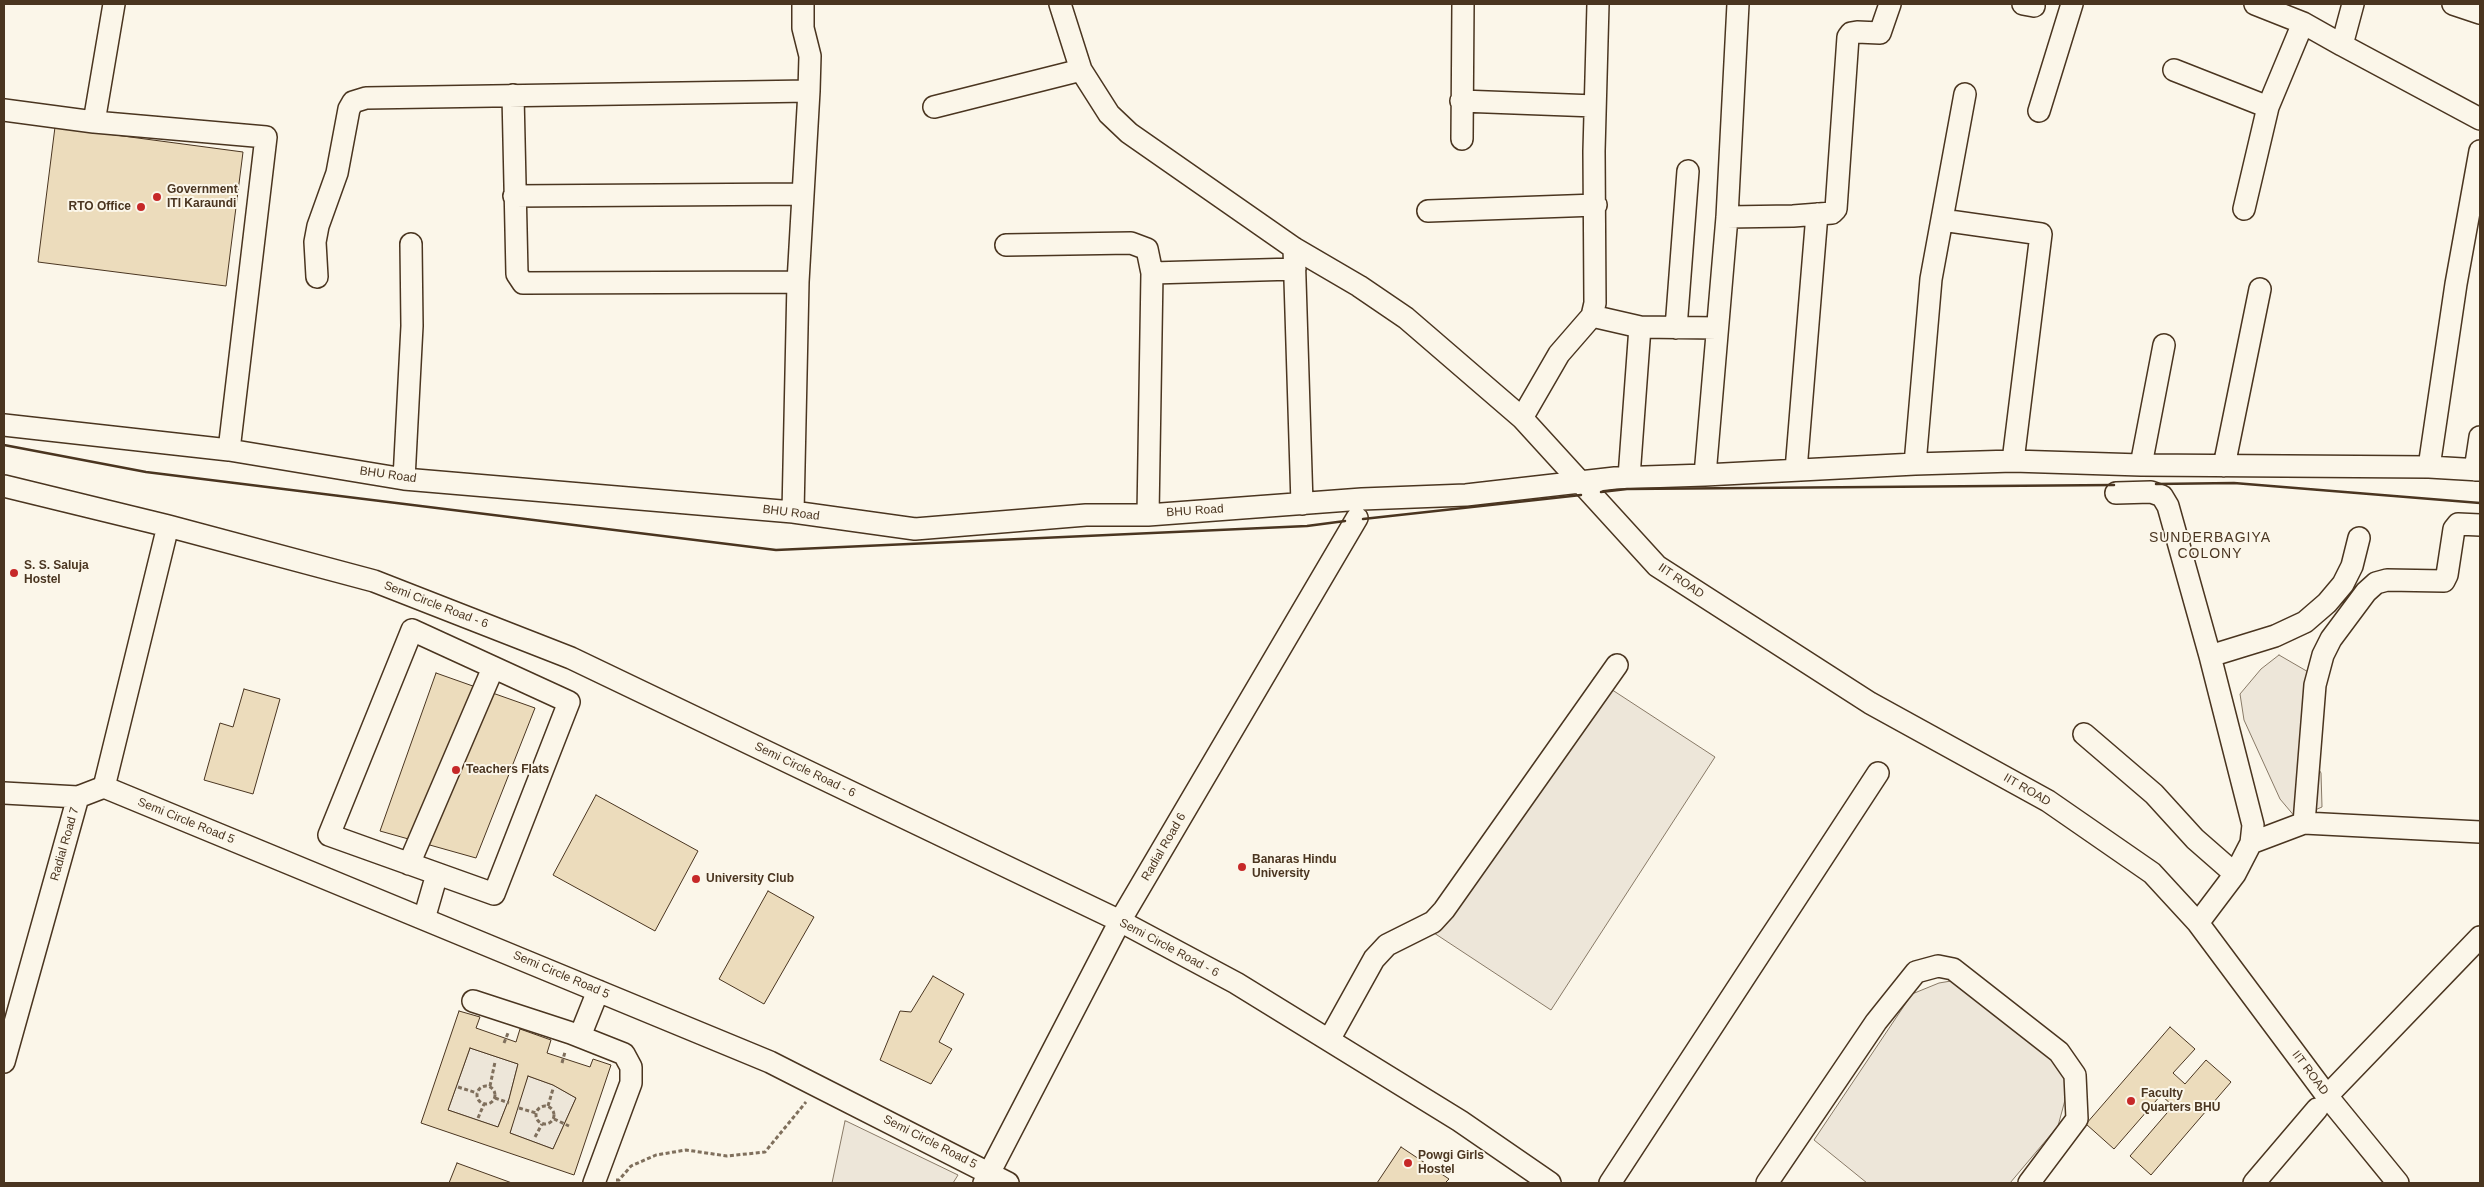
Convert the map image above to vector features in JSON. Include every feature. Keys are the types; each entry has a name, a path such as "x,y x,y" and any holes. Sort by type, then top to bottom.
{"street":[{"path":"94,122 114,4"},
{"path":"793,512 798,282 810,56 803,28 803,4"},
{"name":"IIT ROAD","path":"1060,4 1081,70 1109,114 1129,132 1294,248 1359,286 1406,318 1522,418 1657,566 1870,703 2048,801 2152,873 2198,923 2322,1103 2398,1183"},
{"path":"1462,139 1463,4"},
{"path":"1522,418 1559,354 1592,316 1595,302 1595,106 1598,4"},
{"path":"1705,475 1727,217 1738,4"},
{"path":"1727,217 1832,213 1838,203 1848,37 1851,33 1858,32 1880,33 1890,4"},
{"path":"2039,111 2072,4"},
{"path":"2255,4 2303,23 2480,119"},
{"path":"2342,45 2353,4"},
{"path":"2453,4 2480,13"},
{"path":"2244,209 2268,107 2303,23"},
{"path":"934,106 1081,70"},
{"path":"2174,70 2268,107"},
{"path":"317,277 317,234 337,174 349,108 353,102 366,98 809,91"},
{"path":"1915,464 1931,278 1965,94"},
{"path":"513,95 516,274 523,283 798,282"},
{"path":"1461,101 1595,106"},
{"path":"4,110 94,122 266,137 229,450"},
{"path":"2429,466 2456,284 2480,151"},
{"path":"1676,328 1688,171"},
{"path":"514,196 802,194"},
{"path":"1428,211 1596,206"},
{"path":"1796,470 1817,214"},
{"path":"1942,220 2041,234 2013,460"},
{"path":"1006,245 1131,243 1148,249 1152,272 1148,514"},
{"path":"404,479 412,326 411,244"},
{"path":"1294,248 1302,504"},
{"path":"1152,272 1295,269"},
{"path":"2224,466 2260,289"},
{"path":"1592,316 1640,327 1718,328"},
{"path":"1629,478 1640,327"},
{"path":"2142,465 2164,345"},
{"name":"BHU Road","path":"4,425 229,450 404,479 793,512 915,529 1086,516 1148,514 1362,499 1466,495 1629,478 2013,460 2142,465 2429,466 2478,470"},
{"path":"2478,470 2480,437"},
{"name":"Semi Circle Road - 6","path":"4,486 168,526 374,581 571,658 1120,922 1236,983 1460,1121 1550,1183"},
{"path":"2116,493 2151,492 2162,496 2168,506 2210,656 2253,825 2251,843 2235,874 2198,923"},
{"name":"Radial Road 6","path":"986,1178 1120,922 1356,518"},
{"path":"2304,823 2315,686 2323,655 2331,639 2366,592 2376,582 2387,580 2435,583 2444,581 2447,575 2454,529 2458,524 2480,525"},
{"path":"104,787 168,526"},
{"path":"2210,656 2275,636 2305,622 2328,603 2343,584 2352,566 2359,538"},
{"path":"412,630 493,668 569,702 494,894 329,835 412,630"},
{"path":"1329,1040 1374,959 1387,945 1433,922 1444,910 1617,665"},
{"path":"409,864 493,668"},
{"path":"2084,734 2154,794 2195,839 2235,874"},
{"path":"1610,1183 1878,773"},
{"name":"Radial Road 7","path":"4,1061 78,796 104,787"},
{"name":"Semi Circle Road 5","path":"104,787 770,1062 819,1085 986,1178 1008,1183"},
{"path":"4,792 78,796"},
{"path":"2251,843 2304,823 2480,832"},
{"path":"424,919 437,874"},
{"path":"2254,1183 2322,1103 2480,937"},
{"path":"1767,1183 1876,1022 1916,972 1938,966 1954,969 2059,1052 2074,1075 2077,1119 2029,1183"},
{"path":"580,1036 598,991"},
{"path":"473,1001 580,1036 624,1054 631,1067 631,1082 595,1181"}],"path":[{"path":"490,1086 495,1062"},
{"path":"595,1181 619,1180 631,1166 656,1155 686,1150 726,1156 765,1152 819,1085"},
{"path":"490,1086 494,1088 493,1102 484,1104 478,1100 477,1093 480,1088 490,1086"},
{"path":"458,1087 477,1093"},
{"path":"548,1106 553,1089"},
{"path":"494,1098 509,1102"},
{"path":"478,1118 484,1104"},
{"path":"542,1106 548,1106 554,1111 554,1119 548,1124 542,1124 536,1118 536,1113 542,1106"},
{"path":"519,1108 536,1113"},
{"path":"554,1119 569,1126"},
{"path":"535,1138 542,1124"}],"shaded area":[{"path":"2279,655 2310,673 2306,747 2321,773 2322,807 2296,818 2280,799 2244,720 2240,694 2261,669"},
{"path":"1594,678 1715,757 1551,1010 1431,931"},
{"path":"1951,981 1961,986 2066,1068 2068,1089 2058,1126 2010,1183 1867,1183 1814,1140 1912,994 1939,983"},
{"path":"470,1048 518,1064 509,1099 498,1127 448,1110"},
{"path":"528,1076 553,1085 576,1098 553,1149 510,1133"},
{"path":"845,1121 958,1175 953,1183 832,1183"}],"building":[{"name":"RTO Office","path":"55,127 243,152 226,286 38,262"},
{"name":"Teachers Flats","path":"436,673 535,708 476,858 380,831"},
{"path":"244,689 280,699 253,794 204,780 220,723 233,727"},
{"path":"596,795 698,851 655,931 553,875"},
{"path":"768,891 814,917 764,1004 719,979"},
{"path":"933,976 964,994 939,1042 952,1049 931,1084 880,1060 900,1011 911,1012"},
{"path":"459,1011 480,1017 476,1028 516,1042 520,1029 551,1040 547,1053 590,1067 593,1059 611,1065 574,1175 421,1123","holes":["470,1048 518,1064 509,1099 498,1127 448,1110","528,1076 553,1085 576,1098 553,1149 510,1133"]},
{"name":"Faculty Quarters BHU","path":"2170,1027 2195,1049 2173,1073 2185,1084 2206,1060 2231,1082 2151,1175 2130,1156 2173,1106 2161,1095 2114,1149 2086,1124"},
{"name":"Powgi Girls Hostel","path":"1401,1147 1449,1179 1445,1183 1377,1183"},
{"path":"457,1163 512,1183 449,1183"}],"wall":[{"path":"4,445 146,472 776,550 1307,526 1345,521"},
{"path":"2156,484 2234,483 2480,503"},
{"path":"1601,492 1627,489 2114,485"},
{"path":"1363,519 1581,495"}],"place":[{"name":"Government ITI Karaundi","path":"157,197"},
{"name":"RTO Office","path":"141,207"},
{"name":"S. S. Saluja Hostel","path":"14,573"},
{"name":"Teachers Flats","path":"456,770"},
{"name":"Banaras Hindu University","path":"1242,867"},
{"name":"University Club","path":"696,879"},
{"name":"Faculty Quarters BHU","path":"2131,1101"},
{"name":"Powgi Girls Hostel","path":"1408,1163"}],"district":[{"name":"SUNDERBAGIYA COLONY","path":"2210,546"}]}
